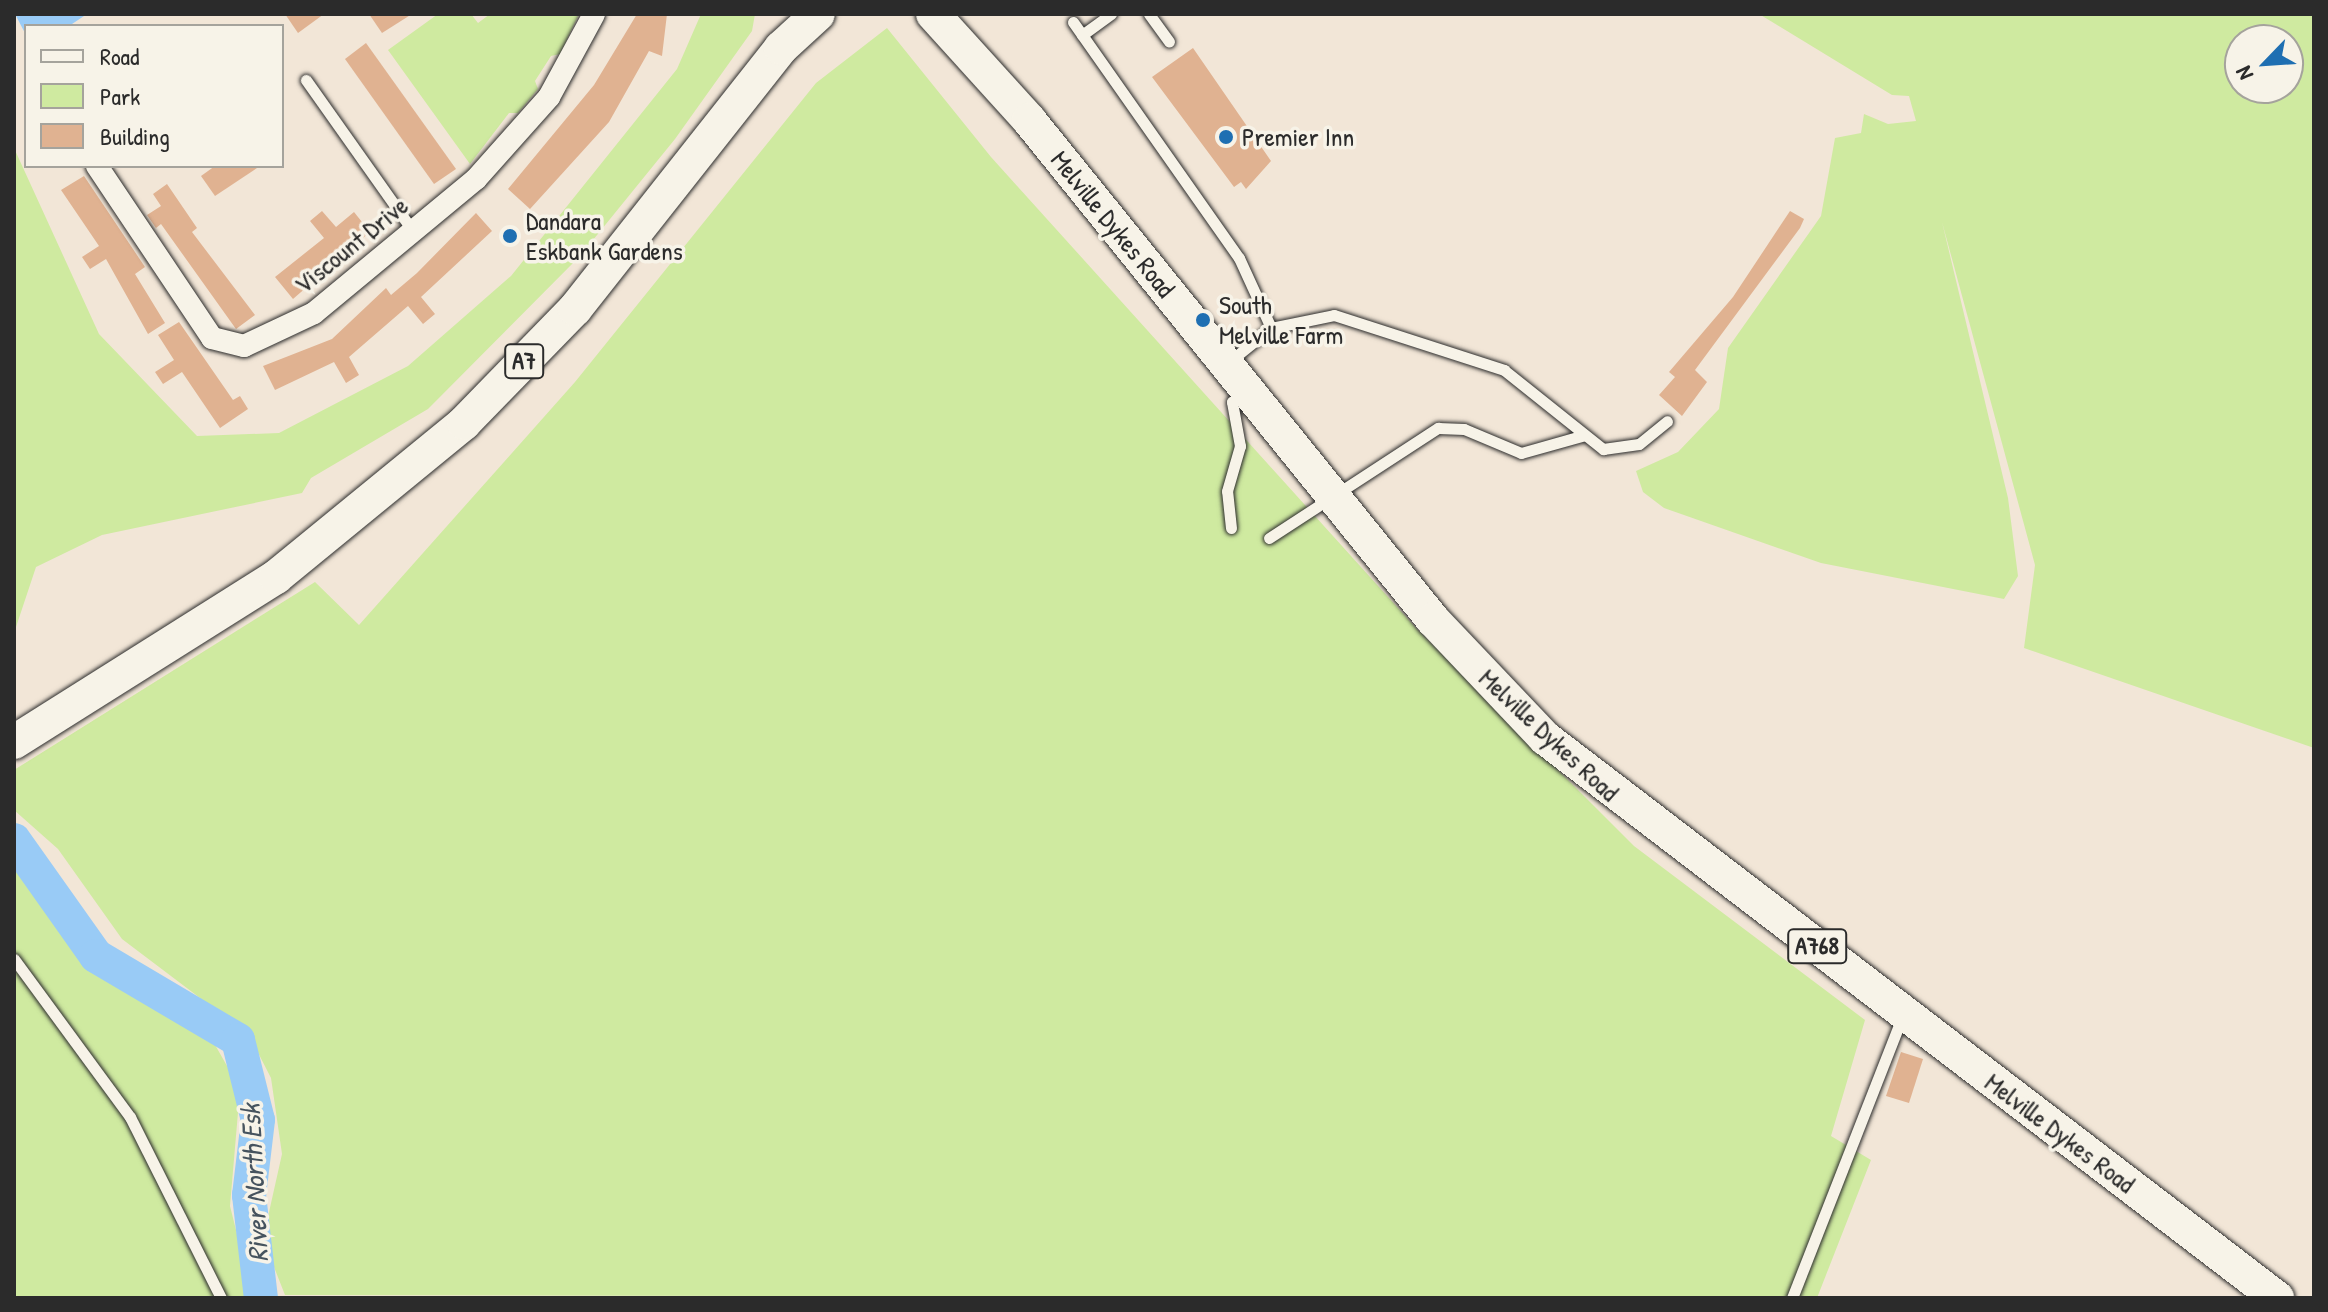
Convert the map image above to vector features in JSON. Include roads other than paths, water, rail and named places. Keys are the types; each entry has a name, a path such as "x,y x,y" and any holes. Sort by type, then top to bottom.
{"main road":[{"name":"A7","path":"781,48 793,14"},
{"name":"A7","path":"14,742 213,621 464,423 575,309 781,48 818,14"},
{"name":"Melville Dykes Road","path":"945,20 1433,620 1545,738 2277,1298"}],"street":[{"name":"Viscount Drive","path":"98,168 212,338 232,348 314,313 413,231 524,127 565,73 594,14"}],"lane":[{"path":"1082,35 1111,14"},
{"path":"1149,14 1169,42"},
{"path":"1073,22 1239,258 1271,328"},
{"path":"306,80 413,231"},
{"path":"1226,364 1271,328 1334,315 1504,370 1585,435 1616,451 1654,436 1667,421"},
{"path":"1231,528 1227,491 1240,446 1232,402 1248,390"},
{"path":"1269,538 1438,428 1464,429 1521,453 1585,435"},
{"path":"14,959 122,1103 221,1298"},
{"path":"1792,1298 1904,1014"}],"water":[{"path":"15,14 87,14 72,24 24,24 24,31"}],"waterway":[{"name":"River North Esk","path":"14,840 96,956 238,1040 258,1120 249,1195 261,1298"}],"place":[{"name":"Premier Inn","path":"1226,137"},
{"name":"Dandara Eskbank Gardens","path":"510,236"},
{"name":"South Melville Farm","path":"1203,320"}]}
